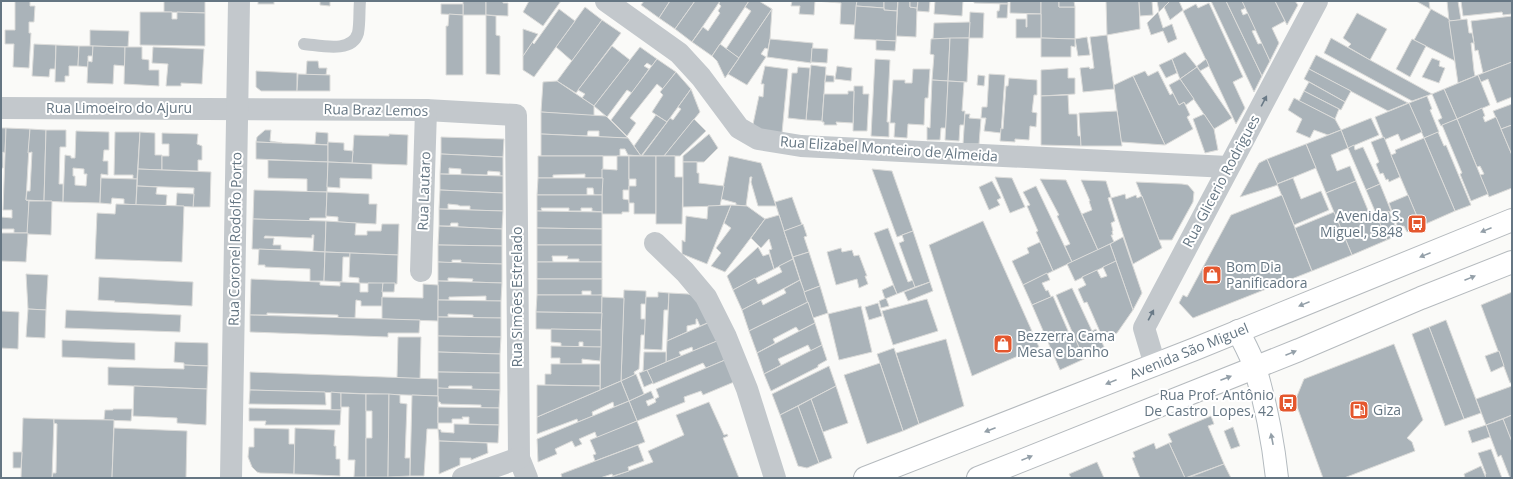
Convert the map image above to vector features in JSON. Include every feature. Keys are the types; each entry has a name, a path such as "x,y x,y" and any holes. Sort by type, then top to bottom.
{"main road":[{"name":"Avenida São Miguel","path":"865,478 1155,365 1512,220"},
{"path":"978,478 1512,262"},
{"path":"1238,331 1254,367 1273,443 1277,478"}],"street":[{"name":"Rua Coronel Rodolfo Porto","path":"231,478 238,1"},
{"name":"Rua Elizabel Monteiro de Almeida","path":"606,1 679,53 701,77 739,128 758,139 801,146 1228,167"},
{"name":"Rua Glicerio Rodrigues","path":"1155,365 1144,328 1317,1"},
{"name":"Rua Limoeiro do Ajuru","path":"1,108 236,109"},
{"name":"Rua Braz Lemos","path":"236,109 426,110 516,115"},
{"name":"Rua Lautaro","path":"421,271 426,110"},
{"name":"Rua Simões Estrelado","path":"516,115 519,458 527,478"},
{"path":"655,244 685,272 706,297 726,337 747,389 775,478"},
{"path":"463,478 519,458"}],"lane":[{"path":"304,44 339,47 354,41 358,33 360,1"}],"building":[{"path":"15,1 30,1 30,6 35,6 34,22 29,22 29,33 31,33 29,68 13,67 14,44 5,44 5,30 15,30"},
{"path":"164,1 205,1 205,13 164,12"},
{"path":"258,1 274,1 274,4 258,4"},
{"path":"320,1 330,1 330,6 320,5"},
{"path":"463,1 486,1 486,15 463,15"},
{"path":"486,1 503,1 503,3 508,3 508,16 486,15"},
{"path":"529,1 561,1 543,26 523,12"},
{"path":"644,1 670,1 659,18 641,5"},
{"path":"670,1 695,1 675,29 659,18"},
{"path":"695,1 720,1 692,42 675,29"},
{"path":"720,1 749,1 712,56 692,42 703,27 708,31 720,13 718,11 721,6 719,4"},
{"path":"749,1 759,1 772,9 739,58 726,49 751,11 745,7"},
{"path":"792,1 815,1 814,15 799,14 800,6 791,6"},
{"path":"815,1 857,1 855,25 840,24 841,3"},
{"path":"857,1 884,1 884,8 856,6"},
{"path":"884,1 898,1 897,11 884,10"},
{"path":"898,1 910,1 910,7 917,8 916,37 896,36"},
{"path":"910,1 918,1 917,8 910,7"},
{"path":"918,1 930,1 929,12 917,11"},
{"path":"935,1 963,1 962,16 934,14"},
{"path":"974,1 1008,1 1008,4 974,3"},
{"path":"1010,1 1041,1 1041,14 1010,13"},
{"path":"1041,1 1059,1 1059,7 1075,7 1075,39 1041,38"},
{"path":"1059,1 1074,1 1075,7 1059,7"},
{"path":"1106,1 1139,1 1140,29 1107,35"},
{"path":"1139,1 1152,1 1153,15 1140,16"},
{"path":"1157,1 1170,1 1159,12"},
{"path":"1170,1 1179,1 1183,10 1170,20 1164,7"},
{"path":"1211,1 1226,1 1262,76 1254,92"},
{"path":"1226,1 1242,1 1246,8 1241,10 1243,15 1248,13 1256,30 1252,31 1258,44 1262,43 1270,61 1262,76"},
{"path":"1242,1 1275,1 1285,21 1272,28 1279,43 1270,61"},
{"path":"1275,1 1295,1 1298,5 1287,25"},
{"path":"1416,1 1429,1 1430,9"},
{"path":"1447,1 1458,1 1461,20 1449,21"},
{"path":"1461,1 1512,1 1512,14 1503,15 1502,12 1463,16"},
{"path":"1209,3 1243,77 1233,82 1245,108 1236,124 1183,11 1196,4 1198,8"},
{"path":"441,4 463,4 463,15 441,14"},
{"path":"1000,4 1008,4 1007,18 997,18 997,11 999,11"},
{"path":"856,6 884,8 884,10 897,11 896,41 854,39"},
{"path":"585,7 602,20 572,61 556,47"},
{"path":"559,9 575,21 534,77 523,70 523,56 532,42 534,44"},
{"path":"772,9 768,49 765,48 761,54 766,57 747,85 728,74"},
{"path":"1431,9 1449,19 1455,61 1414,40"},
{"path":"140,12 172,12 172,19 177,19 177,12 205,13 205,46 140,45"},
{"path":"970,12 984,13 983,38 969,38"},
{"path":"1158,12 1163,28 1172,24 1177,39 1168,43 1163,31 1151,35 1147,23"},
{"path":"1357,13 1387,29 1370,60 1348,47 1351,44 1343,38"},
{"path":"449,14 463,15 463,75 446,75 446,26 448,26"},
{"path":"1027,14 1041,14 1041,38 1016,38 1016,19 1026,19 1027,27"},
{"path":"486,15 496,16 496,35 500,36 500,75 486,74"},
{"path":"1512,16 1512,62 1483,73 1478,50 1475,51 1471,21"},
{"path":"1467,19 1469,33 1472,33 1474,43 1471,43 1475,76 1458,83 1449,21"},
{"path":"602,20 621,33 576,93 557,81"},
{"path":"970,22 969,38 933,39 934,23"},
{"path":"523,29 538,34 523,56"},
{"path":"90,30 129,31 128,47 90,46"},
{"path":"1107,35 1114,89 1083,92 1080,68 1094,68 1090,37"},
{"path":"1087,37 1090,55 1078,56 1075,39"},
{"path":"950,38 948,81 932,80 934,55 930,54 931,39"},
{"path":"950,38 969,38 967,82 948,81"},
{"path":"1041,38 1075,39 1075,47 1071,46 1071,57 1041,57"},
{"path":"1331,38 1432,94 1412,101 1324,53"},
{"path":"770,39 813,43 811,63 767,57"},
{"path":"1412,39 1426,46 1410,77 1396,69"},
{"path":"876,40 896,41 895,51 876,50"},
{"path":"34,44 56,45 55,69 50,69 49,77 32,76"},
{"path":"720,44 739,58 725,78 717,61 712,56"},
{"path":"56,45 79,46 78,66 69,66 69,76 65,76 65,82 55,82"},
{"path":"79,46 93,46 93,56 88,56 88,67 78,66"},
{"path":"93,46 125,47 125,66 114,65 113,84 87,83 88,61 92,62"},
{"path":"612,46 630,60 594,106 582,98 585,94 578,90"},
{"path":"125,47 142,47 142,59 149,60 149,70 159,70 159,86 124,84"},
{"path":"153,47 204,49 202,84 181,83 181,86 166,86 168,64 152,63"},
{"path":"640,47 657,59 652,66 647,63 644,66 649,69 632,93 627,90 607,117 594,106"},
{"path":"812,48 828,49 827,63 811,62"},
{"path":"1185,52 1197,67 1180,79 1172,59"},
{"path":"1316,55 1408,103 1388,111 1309,69"},
{"path":"1432,58 1440,61 1439,66 1445,68 1439,83 1422,77"},
{"path":"657,59 676,72 663,89 657,84 630,118 636,123 627,136 611,120"},
{"path":"875,59 890,60 887,122 889,122 889,137 871,136"},
{"path":"1172,59 1177,73 1166,78 1159,65"},
{"path":"1206,59 1209,66 1200,71 1197,66"},
{"path":"307,61 318,61 319,68 327,68 326,75 306,75"},
{"path":"1512,62 1512,97 1497,103 1488,79 1481,82 1478,75"},
{"path":"811,65 826,67 822,121 806,120"},
{"path":"765,66 788,69 782,133 752,129 759,96 763,97 764,84 761,84"},
{"path":"837,66 852,68 851,81 835,79"},
{"path":"798,67 810,68 806,120 788,118 792,73 797,73"},
{"path":"1197,67 1232,118 1214,129 1180,79"},
{"path":"1068,68 1068,78 1075,78 1075,94 1041,96 1041,70"},
{"path":"913,69 930,69 928,98 925,98 924,125 908,124 907,138 894,137 895,123 890,123 893,80 905,80 905,83 912,83"},
{"path":"1309,69 1351,91 1345,102 1304,79"},
{"path":"256,71 297,73 297,91 261,91 256,87"},
{"path":"1145,71 1148,76 1158,71 1170,95 1173,93 1179,105 1184,102 1190,115 1187,117 1193,129 1165,145 1133,76"},
{"path":"676,72 691,89 667,122 652,112 663,95 660,92"},
{"path":"298,74 330,75 330,91 297,91"},
{"path":"989,74 1005,75 1001,133 984,131 986,118 981,118 982,107 987,107"},
{"path":"826,75 834,76 834,82 825,82"},
{"path":"978,75 985,76 984,86 977,85"},
{"path":"1478,75 1490,105 1457,119 1444,89"},
{"path":"1133,76 1165,145 1121,142 1114,85"},
{"path":"1009,78 1037,80 1037,95 1034,95 1032,112 1037,113 1036,127 1030,126 1029,140 1015,139 1015,142 1000,141 1001,128 1003,129 1006,86 1008,86"},
{"path":"1180,79 1194,99 1186,105 1184,102 1179,105 1169,85"},
{"path":"932,80 948,81 946,128 941,128 940,140 927,140 927,127 930,128"},
{"path":"557,81 594,106 594,116 541,112 543,82"},
{"path":"948,81 964,82 962,111 965,111 964,125 960,125 959,141 945,140"},
{"path":"1309,82 1345,102 1341,110 1304,91"},
{"path":"854,86 863,86 863,94 869,94 867,131 853,131"},
{"path":"691,89 700,112 664,156 642,156 670,118 673,120 681,109 678,107"},
{"path":"1444,89 1457,119 1441,126 1438,120 1442,118 1432,94"},
{"path":"848,91 854,91 853,123 836,122 837,125 824,125 824,122 822,122 824,94 848,94"},
{"path":"1304,91 1339,109 1335,119 1299,101"},
{"path":"1068,95 1069,114 1077,114 1078,136 1081,136 1081,146 1041,145 1041,96"},
{"path":"1427,96 1432,109 1430,110 1439,132 1424,138 1409,103"},
{"path":"1294,98 1335,119 1341,130 1328,135 1314,130 1310,138 1296,132 1302,119 1288,110"},
{"path":"1409,103 1422,132 1401,141 1398,134 1384,140 1375,117"},
{"path":"1512,104 1512,125 1501,129 1493,111"},
{"path":"1482,108 1485,116 1483,117 1485,122 1496,117 1512,155 1512,188 1489,197 1480,175 1484,174 1480,166 1477,167 1457,119"},
{"path":"1117,111 1122,146 1081,146 1079,113"},
{"path":"541,112 606,116 628,138 599,137 599,131 588,131 587,136 541,134"},
{"path":"965,114 970,114 969,118 981,119 979,144 963,144"},
{"path":"1204,114 1214,129 1218,150 1205,153 1193,119"},
{"path":"656,115 667,122 641,156 634,146"},
{"path":"1371,118 1379,135 1348,148 1341,130"},
{"path":"694,119 706,131 680,156 664,156"},
{"path":"1457,119 1488,194 1471,201 1460,174 1462,173 1442,125"},
{"path":"1512,125 1512,155 1501,129"},
{"path":"1,128 6,128 3,168 1,168"},
{"path":"6,128 30,129 26,200 29,201 28,233 14,233 14,229 1,229 1,217 12,218 12,210 3,210"},
{"path":"30,129 46,130 44,201 26,200 27,191 30,191 32,152 28,153"},
{"path":"46,130 66,130 66,147 60,147 59,184 63,184 63,202 44,201"},
{"path":"265,130 271,130 270,141 282,143 256,142 257,137"},
{"path":"1341,130 1348,148 1331,155 1337,171 1350,166 1356,181 1326,193 1306,144"},
{"path":"76,131 109,132 109,150 104,150 103,161 108,161 108,175 101,174 100,203 63,202 65,155 75,158","holes":["73,168 84,169 84,174 87,174 86,186 75,185"]},
{"path":"115,132 140,132 137,179 133,179 133,175 114,175"},
{"path":"140,132 155,133 155,155 162,155 162,170 138,169"},
{"path":"316,132 328,133 328,145 315,144"},
{"path":"1438,132 1444,146 1446,145 1471,205 1455,211 1424,138"},
{"path":"162,133 198,134 197,144 202,146 202,160 198,160 198,171 162,170 162,156 169,156 169,144 162,144"},
{"path":"389,134 408,135 407,165 352,163 354,135 389,136"},
{"path":"541,134 628,138 641,156 628,155 625,149 620,149 620,156 541,156"},
{"path":"709,134 718,148 704,162 683,162 683,156"},
{"path":"441,137 504,139 503,157 441,154"},
{"path":"1384,137 1400,177 1389,182 1388,179 1386,180 1383,173 1380,174 1376,164 1379,162 1371,142"},
{"path":"1424,138 1455,211 1421,226 1391,155 1396,153 1395,150"},
{"path":"256,142 328,145 328,162 256,159"},
{"path":"328,142 344,143 344,150 353,151 352,163 328,162"},
{"path":"1306,144 1316,168 1277,184 1267,159"},
{"path":"1354,145 1355,150 1363,147 1380,184 1366,190 1348,148"},
{"path":"441,154 503,157 503,176 500,176 500,172 488,171 487,175 461,174 461,169 449,168 449,174 440,174"},
{"path":"538,156 603,156 603,178 585,178 585,174 553,175 553,178 538,178"},
{"path":"617,156 629,156 629,190 623,190 623,199 629,200 629,212 622,212 622,214 602,214 602,169 617,170"},
{"path":"629,156 656,156 656,214 634,214 634,203 629,203 629,186 636,186 636,179 629,179"},
{"path":"656,156 675,156 675,177 683,177 682,224 656,224"},
{"path":"729,156 761,163 776,206 758,206 751,182 752,177 750,177 746,206 736,205 736,203 721,199"},
{"path":"1267,159 1278,185 1240,197 1259,163"},
{"path":"268,160 328,162 327,192 307,192 307,179 268,178"},
{"path":"328,162 372,164 372,179 340,178 340,188 327,187"},
{"path":"683,162 697,162 699,183 724,186 720,206 683,207"},
{"path":"138,169 211,172 210,207 193,207 194,188 137,186"},
{"path":"872,169 892,171 913,231 897,237"},
{"path":"440,174 503,176 503,193 440,190"},
{"path":"995,177 1012,178 1025,207 1010,213"},
{"path":"101,178 137,179 136,205 124,204 124,199 112,198 111,204 100,203"},
{"path":"538,178 603,178 602,195 594,195 593,188 587,188 587,195 537,195"},
{"path":"1293,178 1301,199 1321,191 1329,210 1294,225 1277,184"},
{"path":"1040,179 1066,180 1098,250 1072,262 1065,246 1070,244 1057,216 1059,215"},
{"path":"1081,180 1106,181 1111,197 1108,198 1115,221 1111,223 1113,235 1111,235 1114,242 1098,250 1082,214 1092,210 1090,201"},
{"path":"992,181 1001,198 997,200 1000,205 989,210 979,187"},
{"path":"1356,181 1372,220 1378,218 1387,240 1352,255 1326,193"},
{"path":"1136,182 1188,185 1194,192 1193,202 1172,240 1159,240"},
{"path":"1380,184 1391,211 1377,216 1366,190"},
{"path":"137,186 157,187 156,194 167,195 166,206 136,205"},
{"path":"1036,186 1072,262 1053,271 1036,232 1038,231 1027,206 1030,205 1023,192"},
{"path":"254,190 327,192 326,218 310,218 309,221 253,219"},
{"path":"440,190 503,193 503,211 470,210 470,206 448,204 448,209 439,209"},
{"path":"327,192 369,194 369,204 377,204 376,224 338,222 338,217 326,216"},
{"path":"177,193 194,194 193,207 176,206"},
{"path":"1125,194 1126,199 1136,195 1137,198 1142,196 1162,248 1133,264 1111,198"},
{"path":"537,195 602,195 602,212 592,211 592,208 581,208 581,211 569,211 569,208 541,208 542,211 537,211"},
{"path":"1282,195 1312,271 1193,318 1179,303 1183,295 1187,297 1231,215"},
{"path":"1408,195 1421,226 1407,232 1404,226 1398,228 1389,203"},
{"path":"792,197 802,225 784,231 775,202"},
{"path":"29,201 52,201 51,235 27,234"},
{"path":"116,204 184,206 182,262 95,259 97,213 115,214"},
{"path":"731,205 747,206 765,219 725,272 711,266 721,253 716,248 731,228 724,223"},
{"path":"731,205 707,264 682,254 682,240 685,242 686,216 707,219 708,206"},
{"path":"439,209 503,211 502,229 458,227 458,223 451,223 450,226 439,226"},
{"path":"537,211 602,212 602,229 537,228"},
{"path":"1389,211 1399,235 1387,240 1377,216"},
{"path":"1334,212 1352,255 1312,271 1295,228"},
{"path":"779,215 793,259 774,269 769,250 772,249 769,239 761,248 751,238 765,219"},
{"path":"253,219 326,221 325,252 313,251 314,235 312,235 312,238 265,236 264,238 274,238 273,245 281,245 281,250 252,249"},
{"path":"326,221 356,223 355,235 367,235 367,231 381,231 382,224 399,224 398,255 325,252"},
{"path":"983,221 1039,347 972,376 929,245"},
{"path":"803,224 807,236 804,237 809,252 793,257 784,231"},
{"path":"439,226 502,229 502,246 438,245"},
{"path":"537,228 602,229 602,245 537,245"},
{"path":"888,228 908,282 913,280 915,287 897,294 874,233"},
{"path":"913,231 930,282 915,287 899,243 904,241 902,235"},
{"path":"1,233 28,233 26,262 1,261"},
{"path":"1123,237 1142,293 1133,310 1110,244"},
{"path":"1040,242 1053,271 1023,285 1012,261 1029,253 1027,248"},
{"path":"1110,244 1116,261 1075,281 1067,264"},
{"path":"438,245 502,246 502,264 461,263 461,260 452,260 452,263 438,262"},
{"path":"537,245 602,245 602,262 579,262 579,259 567,259 568,256 552,256 553,262 537,262"},
{"path":"758,247 763,256 769,254 774,269 733,290 727,276"},
{"path":"841,248 842,252 852,250 854,256 859,255 867,276 865,276 868,284 859,288 857,279 836,285 827,252"},
{"path":"259,249 325,252 324,281 310,281 310,269 265,267 265,265 258,265"},
{"path":"325,252 350,253 350,257 343,257 342,282 324,281"},
{"path":"809,252 820,286 804,292 793,257"},
{"path":"350,253 398,255 397,284 359,283 359,278 349,277"},
{"path":"793,259 800,280 742,310 733,290 755,278 758,284 782,272 779,266"},
{"path":"1116,261 1133,310 1117,333 1105,339 1103,333 1101,334 1087,302 1084,303 1078,289 1086,285 1082,277 1097,270 1101,278 1107,276 1103,267"},
{"path":"438,262 502,264 502,283 472,282 473,279 453,278 448,278 448,281 438,281"},
{"path":"537,262 602,262 602,279 537,279"},
{"path":"1047,273 1050,280 1042,283 1046,291 1048,290 1051,297 1032,305 1023,285"},
{"path":"26,274 48,275 46,310 28,309"},
{"path":"99,277 193,282 192,306 98,300"},
{"path":"251,279 320,282 320,285 340,286 340,282 360,283 360,292 368,292 368,283 383,283 382,306 361,306 361,301 356,300 355,318 338,318 338,315 267,313 267,315 250,315"},
{"path":"537,279 602,279 602,295 591,296 591,291 582,291 582,295 537,295"},
{"path":"800,280 808,302 749,331 742,310 761,300 763,305 786,293 784,289"},
{"path":"438,281 502,283 501,301 486,301 486,296 449,297 449,300 438,300"},
{"path":"930,282 933,291 908,301 904,292"},
{"path":"383,283 395,283 394,292 382,292"},
{"path":"423,284 438,285 438,321 382,319 382,297 423,298"},
{"path":"893,285 897,294 885,299 882,290"},
{"path":"820,286 828,313 813,318 804,292"},
{"path":"1072,288 1092,331 1096,329 1105,349 1084,359 1056,295"},
{"path":"624,290 646,291 646,304 641,304 641,319 646,319 645,335 641,335 639,369 634,372 635,375 621,381"},
{"path":"658,292 669,293 668,310 664,310 662,350 644,349 646,297 658,297"},
{"path":"1512,292 1512,383 1510,383 1481,305"},
{"path":"669,293 688,294 700,298 710,322 700,326 696,319 696,324 687,326 687,332 667,341"},
{"path":"537,295 602,295 602,313 536,312"},
{"path":"1053,296 1072,340 1075,338 1084,359 1060,370 1032,305"},
{"path":"602,297 624,298 621,381 600,390"},
{"path":"886,298 889,306 881,308 879,301"},
{"path":"927,299 938,331 893,345 882,311"},
{"path":"438,300 501,301 501,318 473,318 473,315 448,314 448,317 438,317"},
{"path":"808,302 815,323 799,331 796,327 773,339 775,343 757,353 749,331"},
{"path":"878,303 882,316 869,320 865,307"},
{"path":"861,306 872,352 839,360 828,314"},
{"path":"28,309 46,310 45,338 26,337"},
{"path":"66,310 181,315 180,332 65,328"},
{"path":"1,311 19,312 18,349 1,348"},
{"path":"536,312 602,313 601,330 536,329"},
{"path":"250,315 420,320 419,333 388,333 388,337 250,332"},
{"path":"438,317 501,318 501,337 438,336"},
{"path":"1446,320 1481,413 1464,419 1429,327"},
{"path":"710,322 717,341 693,351 692,347 679,352 681,356 666,362 667,341"},
{"path":"815,323 822,345 811,351 808,345 778,359 781,365 764,374 757,353"},
{"path":"1429,327 1464,419 1445,426 1412,334"},
{"path":"551,329 601,330 601,347 583,347 583,342 579,342 579,347 561,347 561,343 551,342"},
{"path":"438,336 501,337 500,354 438,352"},
{"path":"398,337 421,337 420,379 397,378"},
{"path":"946,339 964,406 919,424 896,353"},
{"path":"62,340 135,343 135,360 62,357"},
{"path":"717,341 725,360 706,368 703,363 653,384 647,370"},
{"path":"175,342 208,343 208,366 184,365 184,363 174,362"},
{"name":"Giza","path":"1394,344 1423,420 1407,438 1412,442 1415,451 1344,478 1323,478 1295,401 1304,379"},
{"path":"822,345 827,360 818,365 818,367 771,391 764,374"},
{"path":"551,346 601,347 600,361 582,359 582,364 560,364 560,358 551,358"},
{"path":"894,348 919,424 903,431 877,354"},
{"path":"1499,351 1504,366 1491,372 1485,356"},
{"path":"438,352 500,354 500,373 438,372"},
{"path":"644,352 666,352 666,362 643,372"},
{"path":"725,360 734,382 703,395 701,391 684,397 685,402 637,421 629,401 651,391 654,398 646,401 648,406 656,402 655,399 659,397 656,389"},
{"path":"880,363 903,431 867,444 844,375"},
{"path":"551,364 600,364 600,386 545,385 545,374 551,374"},
{"path":"184,365 208,366 207,389 108,385 108,367 184,369"},
{"path":"829,366 836,386 780,415 772,394"},
{"path":"647,370 653,383 644,387 639,373"},
{"path":"250,372 438,379 438,396 250,390"},
{"path":"438,372 500,373 500,390 472,390 472,386 449,386 448,389 438,388"},
{"path":"636,374 644,394 629,401 621,381"},
{"path":"621,381 629,401 614,407 613,402 592,412 593,416 578,422 577,419 537,434 537,417"},
{"path":"537,385 600,386 600,390 537,417"},
{"path":"134,386 207,389 206,425 177,423 177,418 133,416"},
{"path":"836,386 848,423 823,432 811,399"},
{"path":"1512,386 1512,415 1486,425 1476,399"},
{"path":"438,388 500,390 499,408 481,408 481,405 441,404 438,402"},
{"path":"250,390 325,392 326,405 249,404"},
{"path":"331,392 341,393 341,410 331,410"},
{"path":"341,393 366,394 366,477 354,477 355,460 348,460 349,407 341,407"},
{"path":"366,394 389,394 388,477 366,477 366,438 372,438 372,411 366,411"},
{"path":"389,394 400,395 400,403 407,404 405,458 410,458 410,476 388,477"},
{"path":"412,395 438,396 438,429 427,429 424,476 410,476"},
{"path":"811,399 832,458 819,463 798,406"},
{"path":"629,401 637,421 597,438 595,432 579,439 582,444 575,447 572,441 555,449 557,454 538,462 537,439"},
{"path":"709,402 724,435 727,434 728,436 723,438 739,478 609,478 653,462 648,451 684,435 676,415"},
{"path":"798,406 819,463 807,468 798,466 780,415"},
{"path":"438,407 499,408 499,425 469,424 469,417 462,417 463,419 452,419 452,423 438,423"},
{"path":"249,408 341,410 340,425 265,425 266,421 249,421"},
{"path":"132,409 131,421 104,420 105,410"},
{"path":"1512,415 1512,440 1511,440 1503,419"},
{"path":"1211,416 1214,424 1208,426 1224,464 1185,478 1169,443 1172,442 1168,434"},
{"path":"23,418 54,419 52,478 21,478"},
{"path":"54,419 114,420 112,478 52,478 53,473 56,473 57,424 54,423"},
{"path":"1503,419 1512,442 1512,478 1510,478 1501,455 1498,457 1486,425"},
{"path":"637,421 645,442 595,461 593,455 596,454 590,440"},
{"path":"454,424 499,425 498,443 439,441 438,429 441,430 441,432 454,433"},
{"path":"1486,425 1490,437 1472,443 1468,431"},
{"path":"1233,427 1240,446 1231,449 1224,431"},
{"path":"114,428 187,431 186,478 112,478"},
{"path":"254,428 289,429 289,444 295,444 294,474 260,473 252,467 248,457 249,447 254,447"},
{"path":"295,428 335,430 334,446 336,446 336,459 340,459 340,476 294,474"},
{"path":"439,441 487,443 488,453 471,460 471,458 460,458 460,465 439,474"},
{"path":"1154,443 1156,449 1169,443 1185,478 1140,478 1132,458 1135,457 1133,452"},
{"path":"638,445 644,461 628,467 629,471 600,478 562,478 561,474"},
{"path":"1491,449 1502,478 1486,478 1486,474 1478,453"},
{"path":"13,452 22,452 21,468 13,468"},
{"path":"1097,462 1104,478 1071,478 1069,474"},
{"path":"1224,464 1231,478 1190,477"},
{"path":"1481,466 1486,478 1465,478 1464,474"}],"place":[{"name":"Avenida S. Miguel, 5848","path":"1417,224"},
{"name":"Bom Dia Panificadora","path":"1212,275"},
{"name":"Bezzerra Cama Mesa e banho","path":"1003,344"},
{"name":"Rua Prof. Antônio De Castro Lopes, 42","path":"1288,403"},
{"name":"Giza","path":"1359,410"}]}
